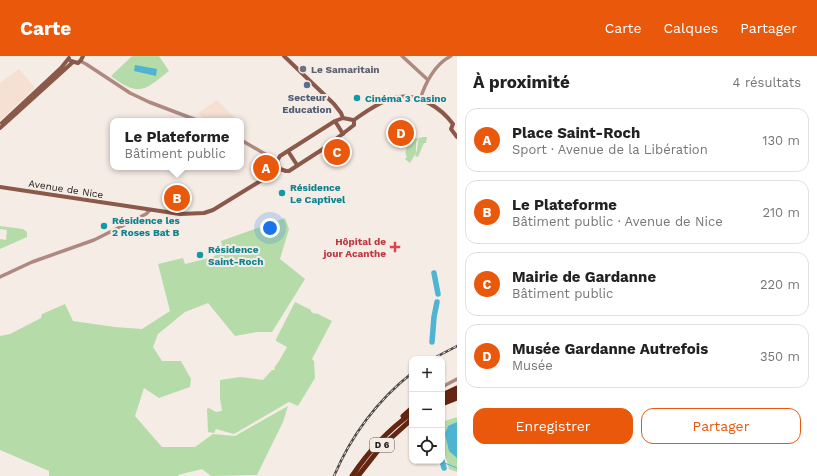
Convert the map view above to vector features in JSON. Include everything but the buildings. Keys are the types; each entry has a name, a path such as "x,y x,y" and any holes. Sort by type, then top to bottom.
{"highway":[{"path":"445,394 457,388"},
{"path":"445,399 457,393"},
{"path":"445,403 457,398"},
{"path":"388,433 396,422 409,411"},
{"name":"D 6","path":"352,476 369,453 388,433 409,416"},
{"name":"D 6","path":"358,476 380,448 409,422"}],"main road":[{"path":"284,56 340,110 343,118"},
{"path":"0,128 65,64 69,57 73,62"},
{"path":"37,92 73,62 82,59"},
{"path":"354,120 354,125 324,149 289,171 280,168 277,161 280,156 335,121 343,118 354,120 388,100 399,97 414,98 438,108 455,125 451,129 457,136"},
{"path":"0,124 10,117"},
{"path":"335,121 343,134"},
{"path":"288,152 297,166"},
{"path":"204,213 220,207 280,168"},
{"name":"Avenue de Nice","path":"0,187 180,214 204,213"},
{"name":"Avenue de Nice","path":"130,207 185,217 204,213"}],"street":[{"path":"402,56 428,80"},
{"path":"420,100 428,80 443,60 450,56"},
{"path":"82,59 86,64 130,93 192,118"},
{"path":"244,142 277,161"},
{"path":"0,277 32,262 94,240 146,214 149,211"},
{"path":"445,385 457,379"}],"shaded area":[{"path":"19,69 35,88 0,120 0,83"},
{"path":"217,100 235,118 203,118 198,113"}],"green space":[{"path":"132,56 159,56 169,71 147,87 135,89 128,87 111,76"},
{"path":"427,137 426,143 424,143 418,157 415,156 419,138"},
{"path":"418,138 416,143 416,153 410,163 405,159 407,157 406,148 412,139"},
{"path":"261,156 270,162 276,170 259,180 253,171 258,167 255,164"},
{"path":"285,218 289,229 280,259 305,279 272,332 257,332 235,336 208,303 185,312 158,334 153,347 162,361 181,361 191,379 190,387 159,398 144,388 135,416 162,447 195,447 213,434 235,436 288,406 283,422 257,475 211,476 202,469 178,475 179,476 49,476 49,471 0,450 0,336 10,334 41,318 42,314 65,304 73,321 142,329 170,311 158,264 183,258 185,264 213,257 223,250 221,241"},
{"path":"0,226 23,229 27,232 27,237 0,249 0,239 6,240 7,230 0,229"},
{"path":"295,302 311,310 311,312 332,321 312,359 314,361 315,378 298,406 289,402 234,434 216,429 214,433 208,432 207,409 209,408 216,412 222,411 220,380 240,377 263,380 272,370 275,370 274,368 287,347 276,341 276,339"},
{"path":"457,417 457,472 449,469 445,454 445,421"}],"water":[{"path":"135,65 157,69 156,76 134,71"},
{"path":"457,422 457,458 449,451 445,434 448,426"}],"waterway":[{"path":"434,273 438,294"},
{"path":"432,342 437,302"},
{"path":"445,463 457,468"},
{"path":"443,464 444,468"}],"railway":[{"path":"438,356 457,346"},
{"path":"334,476 357,433 377,407 409,376"}],"place":[{"name":"Le Samaritain","path":"303,69"},
{"name":"Secteur Education","path":"307,85"},
{"name":"Cinéma 3 Casino","path":"357,98"},
{"name":"Musée Gardanne Autrefois","path":"401,133"},
{"name":"Mairie de Gardanne","path":"337,152"},
{"name":"Place Saint-Roch","path":"266,168"},
{"name":"Résidence Le Captivel","path":"282,193"},
{"name":"Le Plateforme","path":"177,198"},
{"name":"Résidence les 2 Roses Bat B","path":"104,226"},
{"name":"Hôpital de jour Acanthe","path":"395,247"},
{"name":"Résidence Saint-Roch","path":"200,255"}]}
